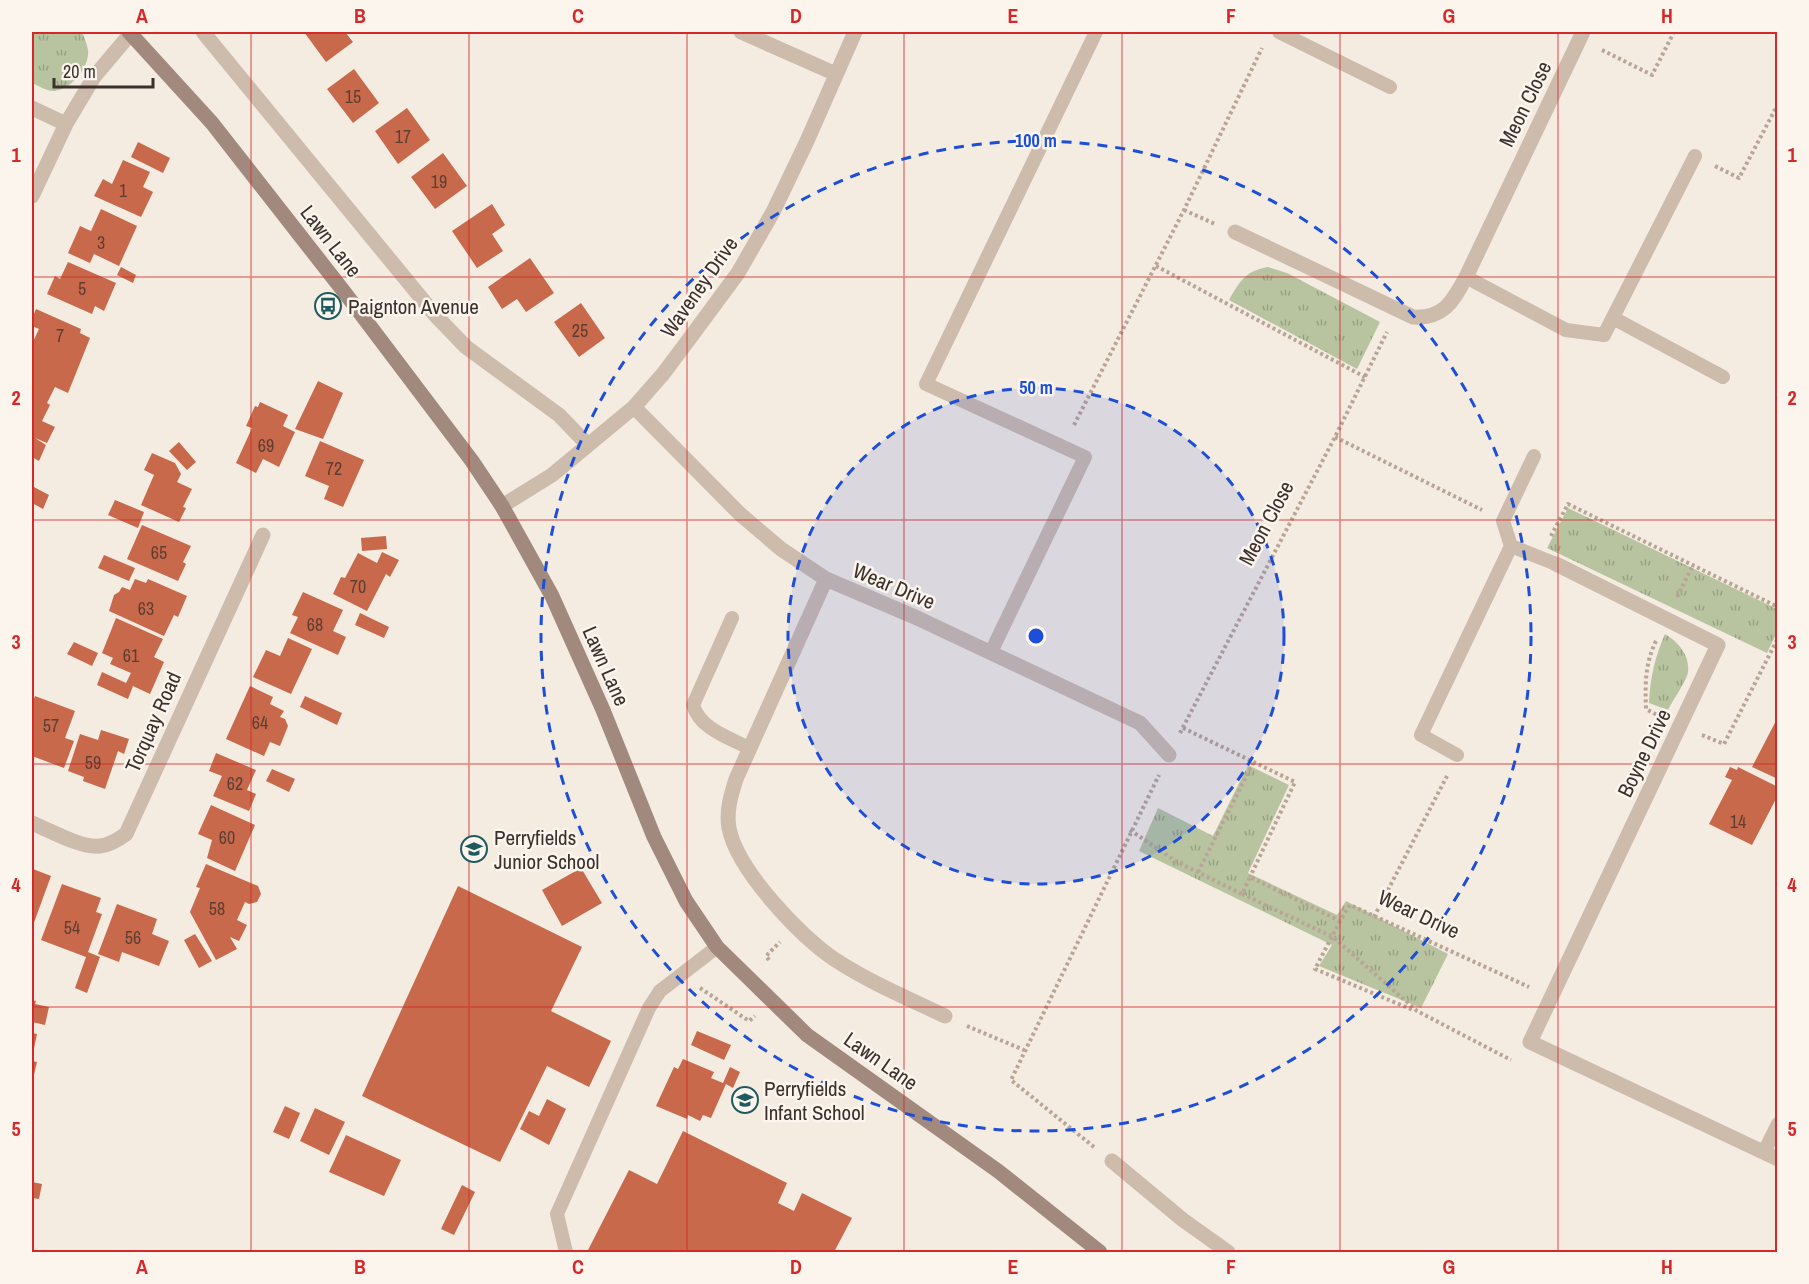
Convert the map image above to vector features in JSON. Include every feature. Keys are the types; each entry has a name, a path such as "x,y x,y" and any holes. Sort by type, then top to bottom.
{"street":[{"name":"Lawn Lane","path":"130,32 212,123 472,460 502,506 552,596 603,710 654,837 686,901 717,947 807,1035 998,1171 1100,1252"},
{"path":"32,196 66,124 94,77 130,32"},
{"name":"Lawn Lane","path":"203,32 436,316 466,347 559,415 587,444"},
{"path":"741,32 836,74"},
{"name":"Waveney Drive","path":"502,506 552,475 634,407 663,374 738,273 774,212 855,32"},
{"name":"Meon Close","path":"1235,232 1413,317 1427,318 1442,312 1454,299 1466,277 1581,36"},
{"path":"32,108 66,124"},
{"name":"Wear Drive","path":"634,407 740,514 781,549 826,579 992,652 1140,723 1169,755"},
{"name":"Torquay Road","path":"32,824 81,843 98,847 114,842 126,834 263,535"},
{"name":"Boyne Drive","path":"1530,1042 1718,645 1556,564"},
{"path":"826,579 749,747 728,804 729,829 737,848 762,888 795,926 834,958 874,983 945,1016"},
{"path":"1530,1042 1771,1155"},
{"path":"1112,1161 1183,1220 1228,1252"}],"lane":[{"path":"992,652 1084,457 926,384 1096,32"},
{"path":"1279,32 1390,87"},
{"path":"1466,277 1566,330 1604,335 1695,156"},
{"path":"1613,318 1723,377"},
{"path":"1457,755 1421,735 1511,546 1503,521 1534,456"},
{"path":"1511,546 1556,564"},
{"path":"732,618 693,705 697,716 707,726 749,747"},
{"path":"566,1252 557,1214 649,1008 660,991 717,947"},
{"path":"1771,1155 1778,1124"}],"path":[{"path":"1581,36 1652,75 1674,32"},
{"path":"1063,447 1156,266 1266,42"},
{"path":"1695,156 1739,178 1778,104"},
{"path":"1184,210 1235,232"},
{"path":"1156,266 1365,377"},
{"name":"Meon Close","path":"1112,1161 1011,1080 1130,830 1335,437 1398,310"},
{"path":"1335,437 1503,521"},
{"path":"1540,558 1568,504 1778,607"},
{"path":"1693,565 1651,650 1645,677 1646,709 1724,744 1778,638"},
{"path":"1183,728 1295,782 1242,894"},
{"path":"1374,917 1457,755"},
{"path":"1198,872 1253,763"},
{"path":"1130,830 1177,862 1333,937 1417,1011"},
{"path":"1250,877 1340,921 1315,969 1417,1011 1517,1063 1530,1042"},
{"name":"Wear Drive","path":"1340,921 1350,905 1550,996"},
{"path":"945,1016 1024,1050"}],"green space":[{"path":"32,32 82,32 88,57 83,70 67,87 51,91 32,83"},
{"path":"1268,267 1287,273 1380,322 1357,369 1229,300 1236,287 1248,274"},
{"path":"1568,508 1777,609 1777,632 1767,653 1547,548"},
{"path":"1665,634 1682,650 1688,666 1685,680 1668,710 1649,703 1654,668"},
{"path":"1248,765 1289,785 1248,873 1337,915 1346,901 1448,954 1421,1008 1319,966 1332,945 1139,851 1158,808 1213,836"}],"building":[{"path":"304,32 345,32 353,42 326,62"},
{"path":"354,69 379,103 353,123 327,89"},
{"path":"407,108 430,140 398,164 375,131"},
{"path":"138,142 170,158 163,173 131,157"},
{"path":"443,153 467,186 435,209 411,177"},
{"path":"123,160 150,172 143,187 153,192 141,217 94,196 103,179 112,184"},
{"path":"492,204 505,225 492,234 503,251 477,268 452,231"},
{"path":"101,209 137,226 119,266 94,254 90,263 68,253 80,226 91,231"},
{"path":"530,258 554,293 526,312 517,299 502,309 488,287"},
{"path":"68,262 116,283 104,311 95,306 92,314 47,294 55,276 60,279"},
{"path":"121,267 136,275 133,283 117,275"},
{"path":"581,303 605,338 579,357 554,322"},
{"path":"36,309 81,329 80,333 90,338 68,393 55,387 47,403 50,405 42,421 55,427 47,443 35,438 46,445 39,461 32,457 32,344 39,329 32,326 32,319"},
{"path":"318,381 343,393 323,439 295,429"},
{"path":"260,402 288,415 283,426 295,432 279,467 263,459 256,473 236,463 252,428 246,426 255,406 258,407"},
{"path":"320,441 364,460 343,507 324,499 329,486 305,476"},
{"path":"179,442 196,462 187,470 169,451"},
{"path":"152,453 175,463 181,474 177,482 192,489 179,522 141,505 154,475 144,470"},
{"path":"32,486 49,495 43,509 32,503"},
{"path":"115,500 144,512 138,528 108,515"},
{"path":"142,525 191,546 183,562 186,564 178,581 127,559"},
{"path":"386,536 387,549 362,551 361,538"},
{"path":"382,552 399,560 390,577 386,574 367,611 333,594 341,577 345,578 358,553 377,563"},
{"path":"104,555 135,568 129,581 98,568"},
{"path":"135,579 146,583 148,579 187,596 178,617 174,615 164,636 109,611 114,595 122,587 130,590"},
{"path":"303,592 343,610 333,631 346,637 338,655 290,633 298,617 292,615"},
{"path":"360,613 389,627 384,638 355,625"},
{"path":"116,618 163,639 154,657 164,662 150,694 133,686 128,699 97,685 102,672 126,683 131,673 110,664 113,658 102,653"},
{"path":"288,638 312,649 291,694 253,677 266,650 280,656"},
{"path":"74,642 98,653 92,666 67,654"},
{"path":"250,686 273,697 270,704 284,711 280,717 285,719 288,726 280,746 270,742 264,756 226,739"},
{"path":"35,696 75,711 65,738 74,741 64,768 32,756 32,704"},
{"path":"305,696 342,713 337,725 300,707"},
{"path":"1778,717 1778,779 1752,767"},
{"path":"101,730 129,739 124,754 118,751 105,789 83,781 84,777 68,771 80,734 98,740"},
{"path":"216,753 256,770 247,790 256,794 249,811 213,796 222,776 209,771"},
{"path":"1730,767 1737,770 1738,767 1778,787 1778,795 1752,845 1709,824 1732,780 1725,777"},
{"path":"272,769 295,779 289,792 266,781"},
{"path":"211,805 255,825 235,871 207,858 212,840 198,834"},
{"path":"206,864 258,886 261,894 257,902 249,904 245,902 237,920 247,925 239,941 230,937 237,949 216,960 190,912 200,888 196,887"},
{"path":"581,868 602,903 562,926 542,890"},
{"path":"33,869 51,876 32,928 32,872"},
{"path":"62,884 101,898 96,912 102,914 88,952 100,957 87,993 75,988 86,957 41,940"},
{"path":"458,886 582,947 551,1011 611,1041 589,1087 547,1066 500,1162 362,1096"},
{"path":"117,904 157,919 152,934 169,941 159,966 122,952 119,962 98,954"},
{"path":"195,934 212,961 199,968 184,940"},
{"path":"32,1000 36,1001 35,1004 49,1007 45,1025 32,1022"},
{"path":"697,1031 731,1045 724,1060 691,1045"},
{"path":"32,1033 37,1034 33,1053 32,1053"},
{"path":"683,1059 714,1072 711,1078 723,1083 730,1067 740,1072 733,1088 726,1084 711,1118 703,1115 700,1121 688,1115 687,1119 656,1106 674,1067 678,1069"},
{"path":"32,1061 37,1062 32,1083"},
{"path":"547,1099 566,1109 549,1145 520,1129 529,1111 539,1116"},
{"path":"285,1106 300,1113 289,1139 273,1132"},
{"path":"315,1108 345,1122 329,1155 300,1141"},
{"path":"683,1131 787,1183 778,1203 794,1211 802,1193 852,1218 834,1252 587,1252 629,1170 657,1184"},
{"path":"346,1135 401,1160 384,1196 329,1172"},
{"path":"32,1182 42,1184 39,1199 32,1198"},
{"path":"462,1185 475,1192 454,1235 441,1229"}],"place":[{"name":"Paignton Avenue","path":"328,306"},
{"name":"Perryfields Junior School","path":"474,849"},
{"name":"Perryfields Infant School","path":"745,1100"}]}
